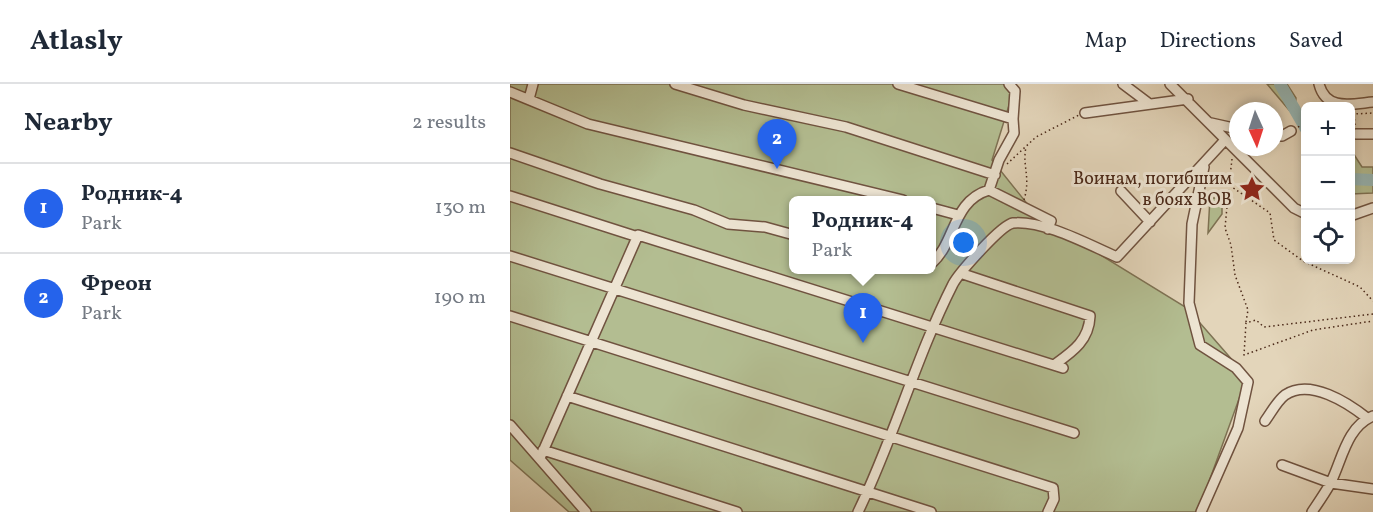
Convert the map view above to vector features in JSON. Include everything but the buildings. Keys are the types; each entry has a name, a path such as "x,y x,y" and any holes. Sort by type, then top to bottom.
{"street":[{"path":"529,99 533,84"},
{"path":"675,84 744,105 846,127 995,175"},
{"path":"898,84 1013,119"},
{"path":"989,190 999,160 1014,134 1015,91 1009,84"},
{"path":"1123,84 1147,102"},
{"path":"1170,84 1188,99 1229,144"},
{"path":"1319,84 1321,93 1329,102 1340,105 1373,102"},
{"path":"510,92 588,124 883,196"},
{"path":"1085,113 1147,102 1188,99"},
{"path":"1211,123 1229,127"},
{"path":"1283,135 1291,131"},
{"path":"1356,134 1373,134"},
{"path":"858,512 955,281 991,237 1011,223 1048,229 1117,256 1225,140"},
{"path":"510,153 600,184 694,210 728,224 765,227 789,234"},
{"path":"1240,156 1294,208 1301,212"},
{"path":"1201,512 1238,428 1248,382 1236,368 1200,345 1189,303 1192,224 1205,164"},
{"path":"936,256 958,215 976,194 989,190 1051,221 1048,229"},
{"path":"1121,191 1150,222"},
{"path":"510,196 1058,366 1080,346 1090,325 1090,316 963,274"},
{"path":"1355,214 1373,208"},
{"path":"936,209 958,215"},
{"path":"541,454 638,237"},
{"path":"510,256 1074,433"},
{"path":"510,316 1053,489 1054,499 1048,512"},
{"path":"1264,421 1286,394 1304,391 1320,391 1370,417 1347,442 1331,483 1312,512"},
{"path":"567,396 931,512"},
{"path":"510,425 541,454 586,512"},
{"path":"541,454 737,512"},
{"path":"1282,465 1331,483 1373,489"}],"path":[{"path":"995,175 1027,146 1070,117 1085,113"},
{"path":"1356,134 1354,114 1373,113"},
{"path":"1021,207 1029,173 1023,160 1027,146"},
{"path":"1232,156 1225,228 1231,245 1235,275 1248,310 1244,355 1313,330 1373,321"},
{"path":"1229,185 1270,213 1274,240 1303,261 1360,287 1373,301"},
{"path":"1246,323 1256,320 1264,327 1373,314"}],"green space":[{"path":"510,84 1013,84 1015,86 992,160 1037,216 1187,308 1247,377 1198,512 569,512 510,460"},
{"path":"1267,84 1287,84 1296,98 1295,110 1289,110"},
{"path":"1355,156 1362,167 1373,167 1373,193 1355,194"},
{"path":"1210,198 1222,198 1222,214 1208,233"}],"waterway":[{"path":"1280,84 1301,120"},
{"path":"1355,179 1373,180"}],"place":[{"name":"Фреон","path":"777,169"},
{"name":"Воинам, погибшим в боях ВОВ","path":"1252,189"},
{"name":"Родник-4","path":"863,343"}]}
